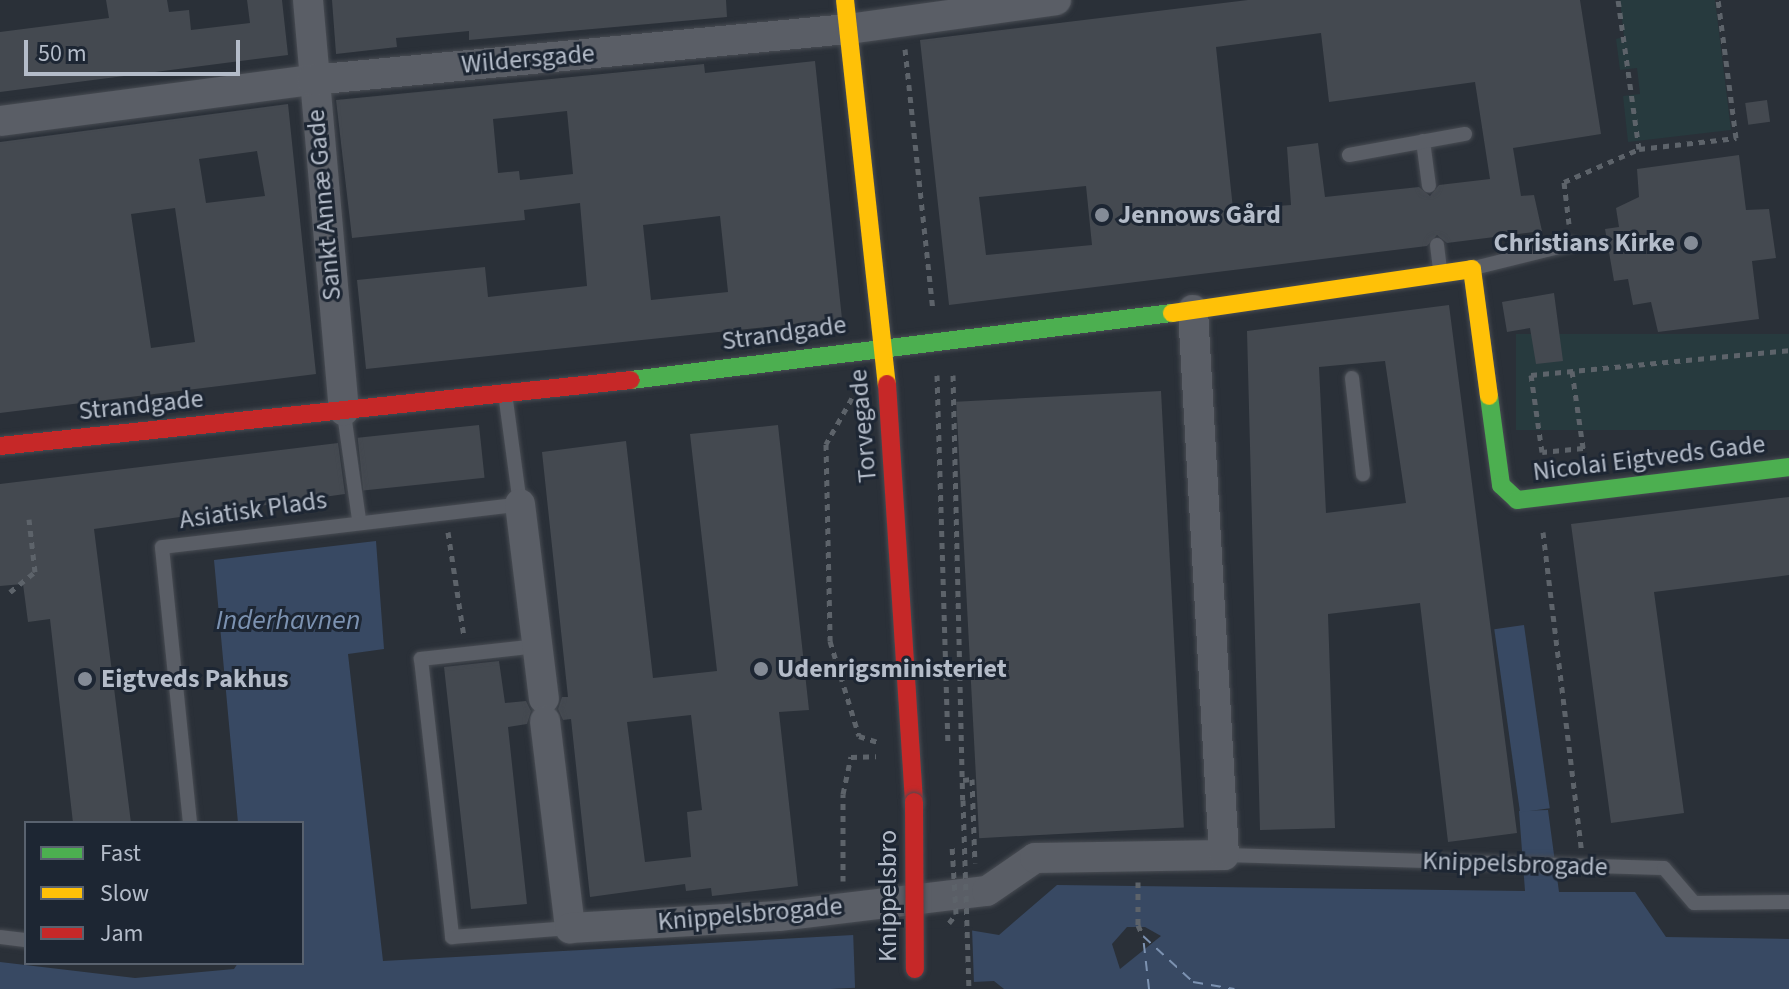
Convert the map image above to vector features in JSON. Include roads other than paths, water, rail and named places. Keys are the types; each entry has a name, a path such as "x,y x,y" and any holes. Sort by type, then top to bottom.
{"street":[{"name":"Sankt Annæ Gade","path":"308,0 312,80 344,410"},
{"name":"Wildersgade","path":"0,121 847,14 902,21 1056,0"},
{"name":"Torvegade","path":"847,14 881,297 914,802"},
{"name":"Strandgade","path":"0,446 506,396 882,346 1193,310 1472,269"},
{"name":"Nicolai Eigtveds Gade","path":"1472,269 1501,485 1517,500 1789,467"},
{"path":"1193,310 1224,855"},
{"path":"520,504 570,928"},
{"name":"Knippelsbro","path":"914,802 915,989"},
{"name":"Knippelsbrogade","path":"570,928 779,916 987,891 1035,858 1224,855"}],"lane":[{"path":"1349,155 1465,134"},
{"path":"1423,141 1429,186"},
{"name":"Strandgade","path":"1472,269 1571,244"},
{"path":"1437,245 1440,273"},
{"path":"1352,378 1363,474"},
{"path":"506,396 520,504"},
{"path":"344,410 359,520"},
{"name":"Asiatisk Plads","path":"190,821 162,547 359,520 520,504"},
{"path":"537,646 421,659 452,937 570,928"},
{"name":"Knippelsbrogade","path":"1224,855 1664,868 1694,903 1789,902"},
{"path":"0,937 24,940"}],"water":[{"name":"Inderhavnen","path":"376,541 384,649 348,654 383,961 963,929 999,935 1057,885 1525,891 1519,811 1548,810 1559,892 1635,892 1666,937 1789,939 1789,989 1004,989 994,981 830,989 0,989 0,962 135,978 234,969 237,965 304,965 304,821 238,821 214,560"},
{"path":"1524,625 1550,808 1520,812 1494,629"}],"place":[{"name":"Jennows Gård","path":"1102,215"},
{"name":"Christians Kirke","path":"1691,243"},
{"name":"Udenrigsministeriet","path":"761,669"},
{"name":"Eigtveds Pakhus","path":"85,679"}]}
